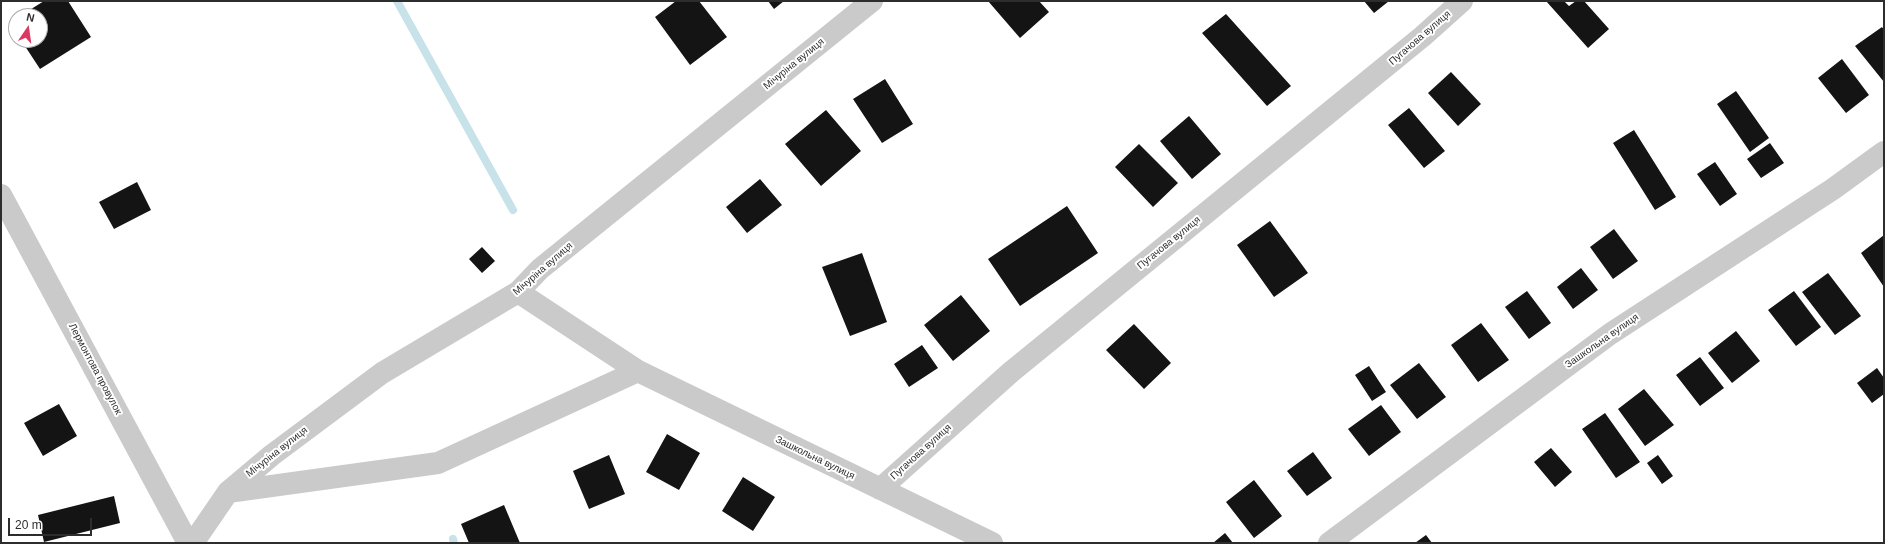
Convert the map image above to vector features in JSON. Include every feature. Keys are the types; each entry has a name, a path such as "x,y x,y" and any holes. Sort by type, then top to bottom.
{"street":[{"name":"Мічуріна вулиця","path":"194,543 228,492 272,455 382,372 518,292 540,269 872,1"},
{"name":"Пугачова вулиця","path":"880,489 1010,372 1423,36 1462,1"},
{"name":"Зашкольна вулиця","path":"1329,543 1610,334 1833,189 1884,152"},
{"name":"Лермонтова провулок","path":"1,195 188,543"},
{"name":"Зашкольна вулиця","path":"518,292 638,371 992,543"},
{"path":"228,492 438,462 638,371"}],"building":[{"path":"44,1 68,1 91,37 40,69 26,48 48,48 48,8 33,8"},
{"path":"676,1 699,1 727,37 690,65 655,17"},
{"path":"768,1 784,1 774,9"},
{"path":"988,1 1039,1 1049,12 1020,38"},
{"path":"1364,1 1389,1 1374,13"},
{"path":"1546,1 1564,1 1569,6 1576,1 1584,1 1609,29 1588,48"},
{"path":"1226,14 1291,86 1267,106 1202,33"},
{"path":"1882,27 1884,30 1884,82 1855,46"},
{"path":"1842,59 1869,95 1846,113 1818,78"},
{"path":"1451,72 1481,104 1458,126 1428,93"},
{"path":"885,79 913,124 882,143 853,99"},
{"path":"1736,91 1769,138 1750,152 1717,104"},
{"path":"1409,108 1445,151 1424,168 1388,125"},
{"path":"826,110 861,151 821,186 785,144"},
{"path":"1189,116 1221,154 1192,179 1160,141"},
{"path":"1634,130 1676,197 1655,210 1613,143"},
{"path":"1770,143 1784,163 1761,178 1747,159"},
{"path":"1139,144 1178,183 1153,207 1115,167"},
{"path":"1715,162 1737,194 1720,206 1697,174"},
{"path":"760,179 782,205 747,233 726,207"},
{"path":"137,182 151,210 114,229 99,202"},
{"path":"1067,206 1098,253 1020,306 988,259"},
{"path":"1270,221 1308,273 1274,297 1237,245"},
{"path":"1614,229 1638,261 1613,279 1590,247"},
{"path":"1884,235 1884,287 1861,253"},
{"path":"482,247 495,261 482,273 469,259"},
{"path":"862,253 887,322 850,336 822,267"},
{"path":"1581,268 1598,290 1573,309 1557,287"},
{"path":"1828,273 1861,316 1835,335 1802,292"},
{"path":"1527,291 1551,323 1529,339 1505,307"},
{"path":"1794,291 1821,327 1796,346 1768,310"},
{"path":"961,295 990,331 953,361 924,325"},
{"path":"1481,323 1509,360 1478,382 1451,345"},
{"path":"1134,324 1171,363 1144,389 1106,350"},
{"path":"1736,331 1760,361 1732,383 1708,353"},
{"path":"922,345 938,368 909,387 894,364"},
{"path":"1700,357 1724,388 1700,406 1676,375"},
{"path":"1419,363 1446,397 1417,419 1390,385"},
{"path":"1369,366 1386,392 1372,401 1355,375"},
{"path":"1877,368 1884,378 1884,394 1872,403 1857,383"},
{"path":"1644,389 1674,425 1645,446 1618,409"},
{"path":"59,404 77,436 43,456 24,423"},
{"path":"1381,405 1401,432 1369,456 1348,429"},
{"path":"1605,413 1640,462 1616,478 1582,429"},
{"path":"667,434 700,453 679,490 646,472"},
{"path":"1551,448 1572,472 1555,487 1534,462"},
{"path":"1313,452 1332,478 1307,496 1287,471"},
{"path":"609,455 625,494 589,509 573,471"},
{"path":"1658,455 1673,476 1662,484 1647,463"},
{"path":"743,477 775,497 753,531 722,511"},
{"path":"1254,480 1282,516 1254,538 1226,502"},
{"path":"114,496 120,523 44,542 38,515"},
{"path":"504,505 520,543 469,543 461,524"},
{"path":"1225,533 1233,543 1213,543"},
{"path":"1426,535 1432,543 1415,543"}],"waterway":[{"path":"397,1 513,210"},
{"path":"453,539 454,543"}]}
